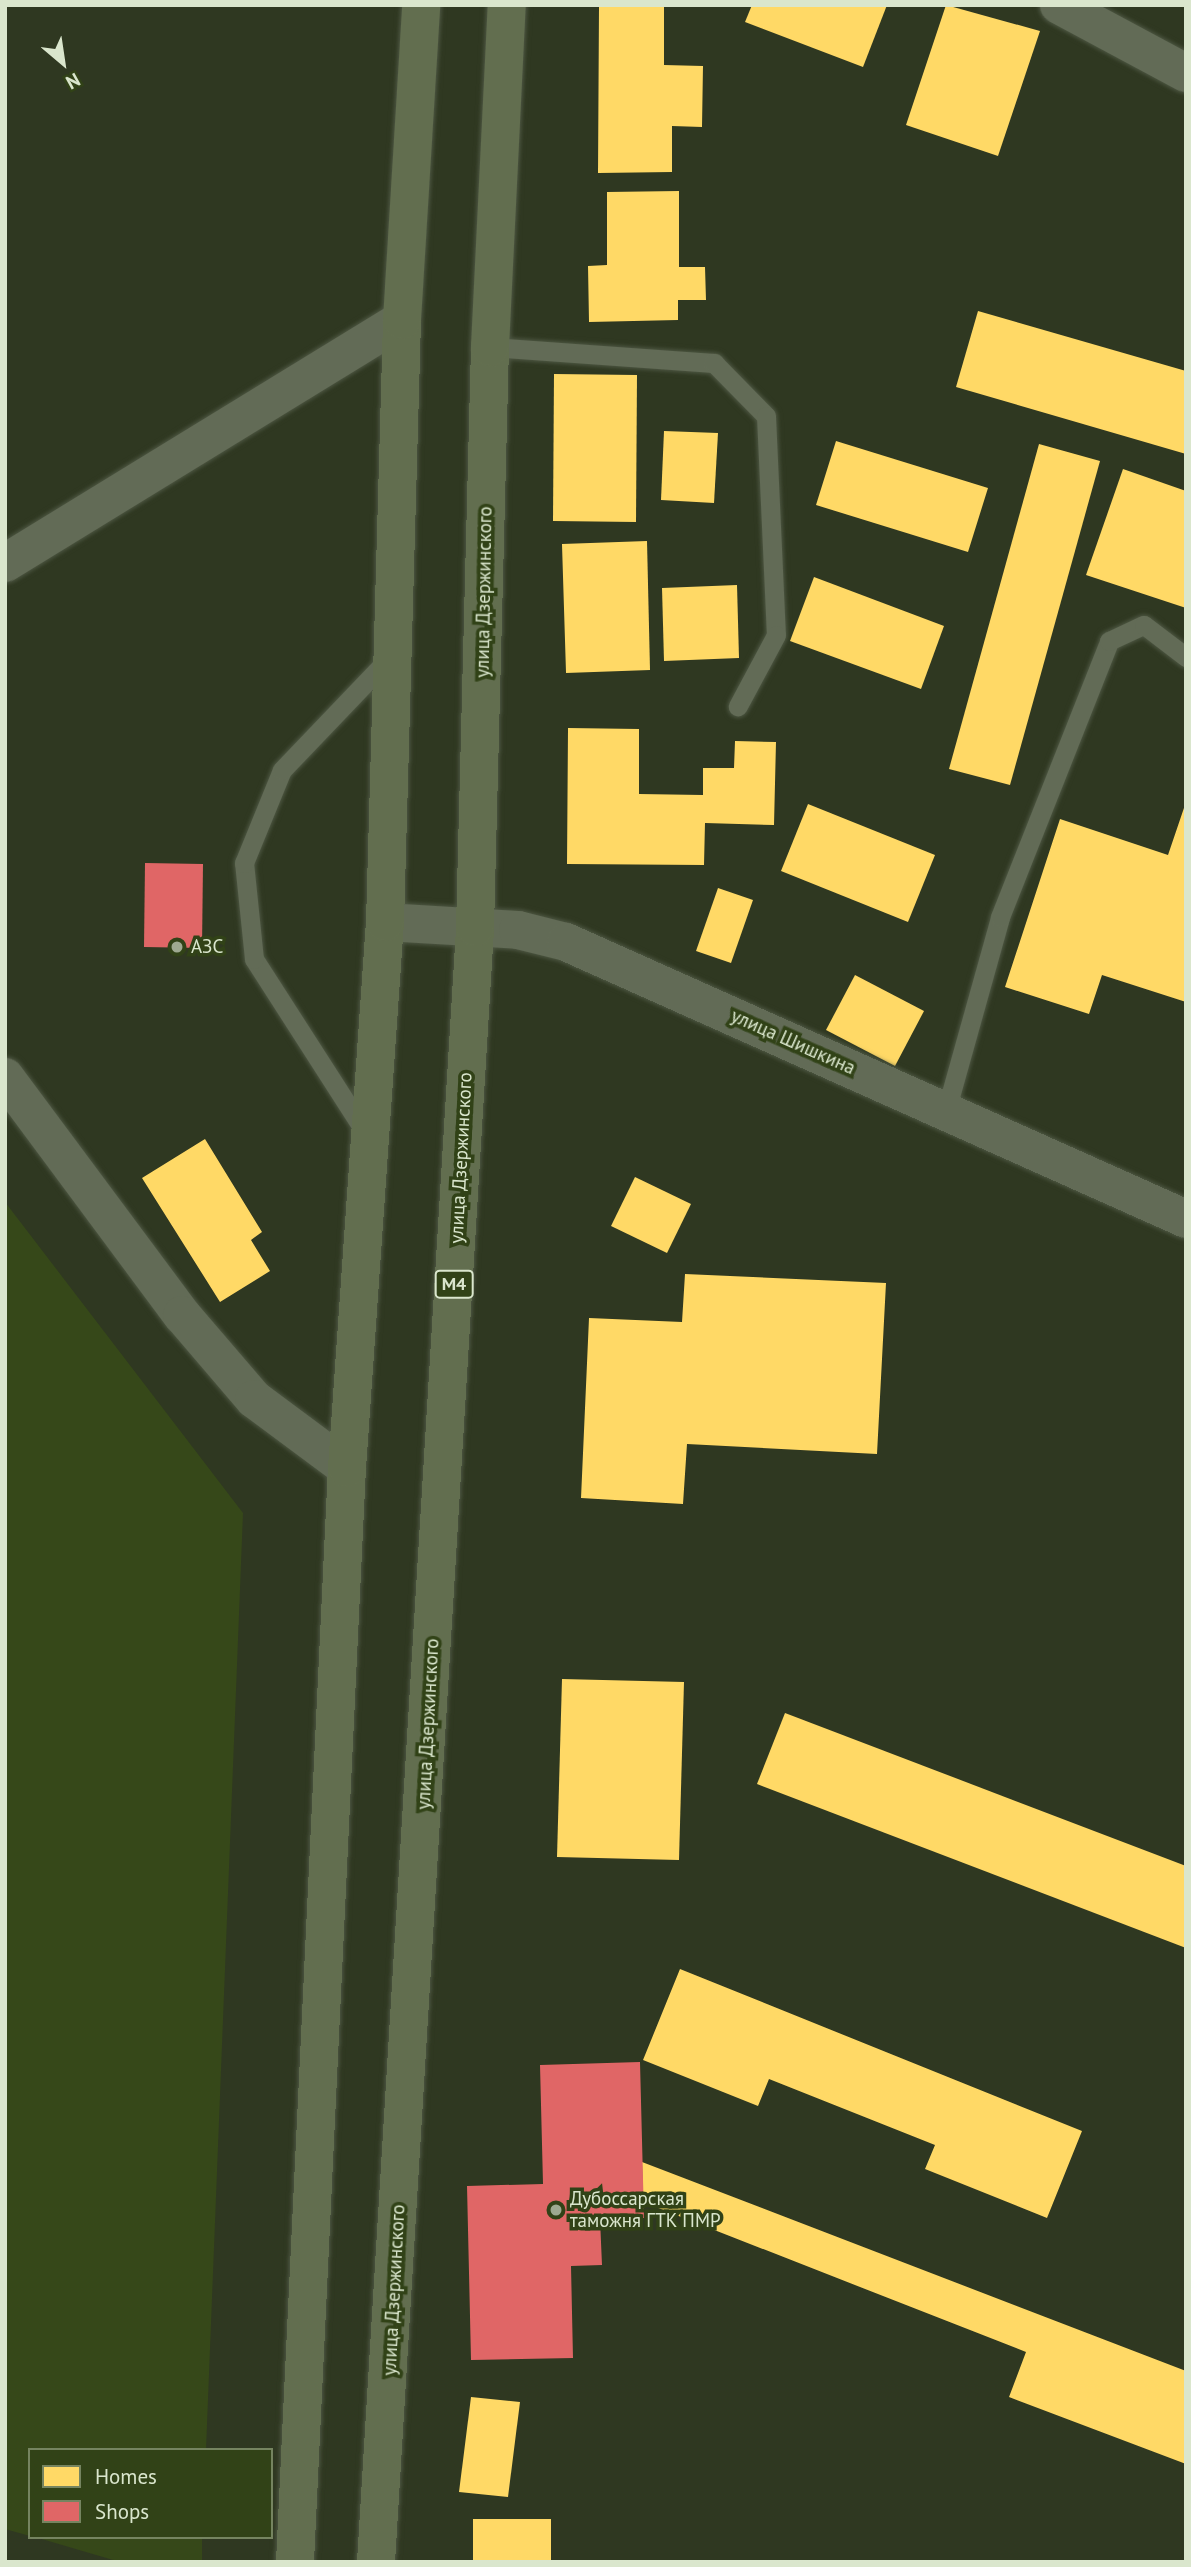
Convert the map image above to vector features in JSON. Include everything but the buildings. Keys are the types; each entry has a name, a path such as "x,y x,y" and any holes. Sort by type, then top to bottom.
{"highway":[{"path":"295,2562 347,1468 385,922 402,320 421,5"},
{"name":"улица Дзержинского","path":"376,2562 475,927 490,347 507,5"}],"street":[{"path":"1059,5 1186,73"},
{"path":"5,563 402,320"},
{"name":"улица Шишкина","path":"385,922 475,927 566,942 1186,1219"},
{"path":"5,1077 182,1315 254,1399 347,1468"}],"lane":[{"path":"490,347 714,363 766,416 776,635 738,706"},
{"path":"946,1111 1000,917 1109,641 1144,625 1186,657"},
{"path":"370,1139 254,959 244,863 282,770 392,655"}],"shaded area":[{"path":"5,1202 243,1513 206,2448 28,2448 28,2535 5,2529"},
{"path":"42,2539 202,2539 202,2562 120,2562"}],"place":[{"name":"АЗС","path":"177,947"},
{"name":"Дубоссарская таможня ГТК ПМР","path":"556,2210"}]}
